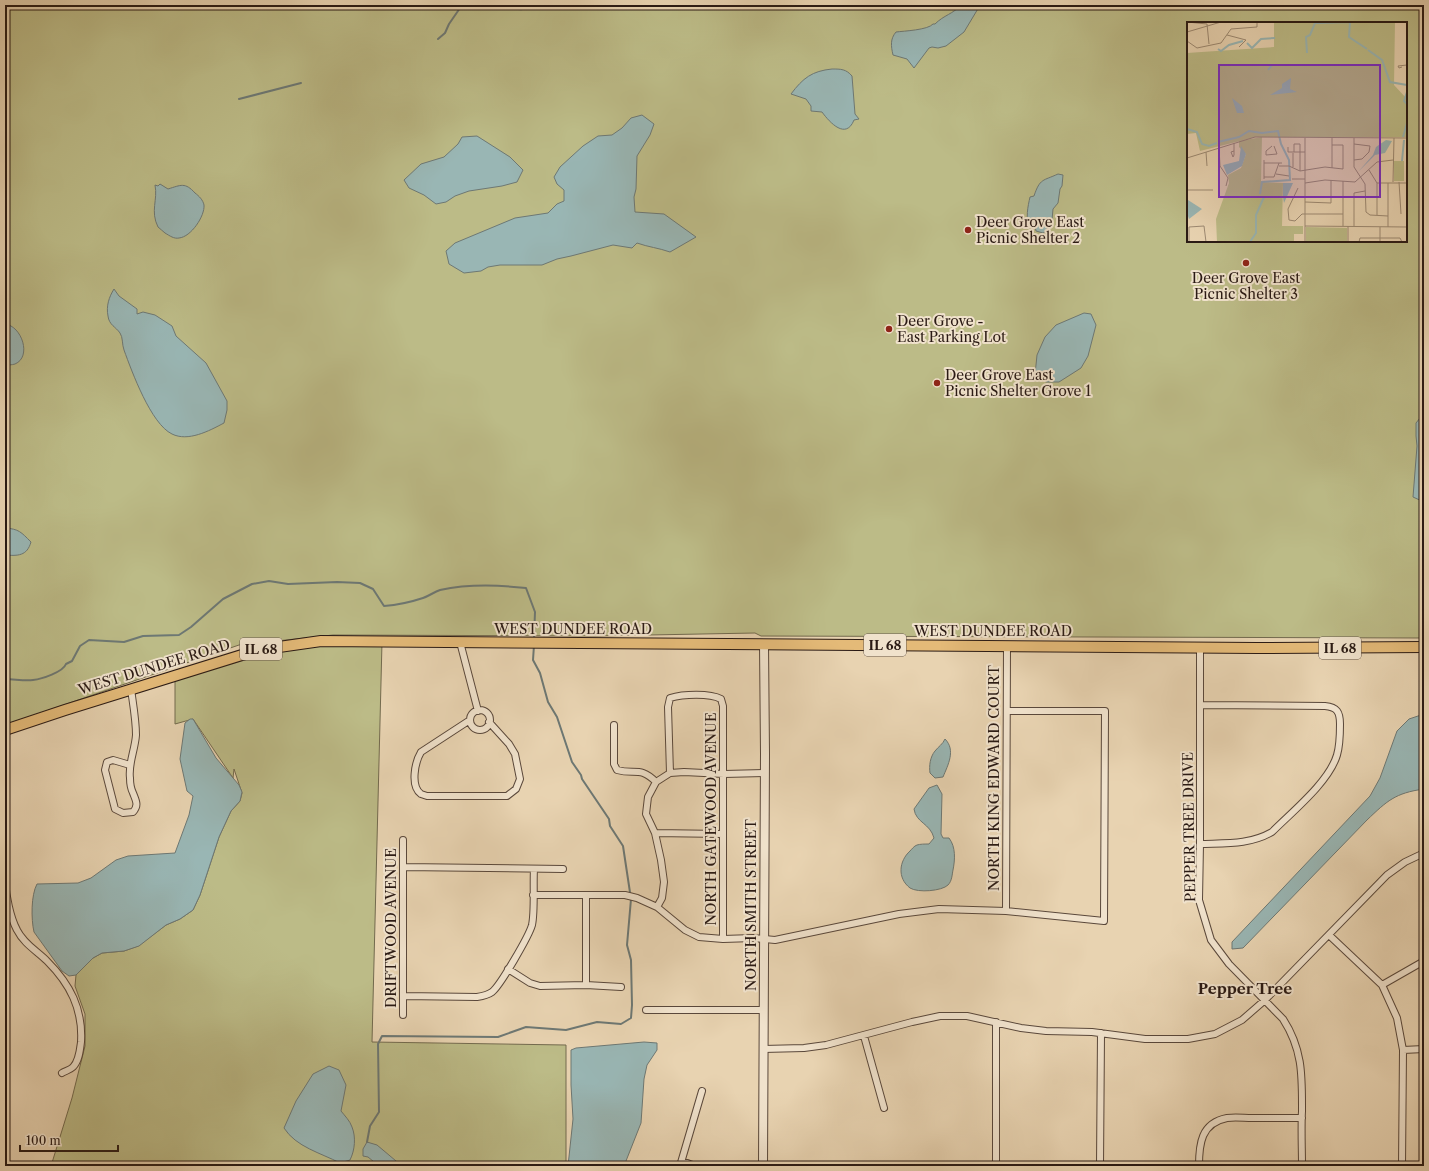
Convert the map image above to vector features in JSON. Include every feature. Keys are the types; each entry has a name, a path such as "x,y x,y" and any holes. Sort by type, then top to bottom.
{"main road":[{"name":"WEST DUNDEE ROAD","path":"5,730 258,650 321,641 1200,647"},
{"name":"IL 68","path":"1200,647 1424,647"}],"street":[{"path":"460,642 478,711"},
{"name":"NORTH SMITH STREET","path":"763,1166 764,644"},
{"name":"NORTH KING EDWARD COURT","path":"1006,911 1007,645"},
{"name":"PEPPER TREE DRIVE","path":"1200,647 1199,900 1211,940 1229,964 1283,1019 1290,1029 1299,1052 1301,1068 1302,1166"},
{"path":"130,765 113,760 107,762 105,770 115,809 123,813 133,812 136,808 137,800 133,793 130,777 130,765 136,735 131,689"},
{"name":"NORTH GATEWOOD AVENUE","path":"670,773 668,707 670,698 678,696 715,696 721,699 723,706 724,774 723,939"},
{"path":"1200,705 1325,706 1335,708 1340,719 1339,748 1330,772 1317,788 1272,832 1264,837 1246,842 1200,844"},
{"path":"533,895 625,895 638,898 657,907 685,930 699,937 723,939 775,940 899,914 923,910 951,908 1006,911 1104,920 1105,710 1006,711"},
{"path":"478,711 487,713 489,722 509,744 515,754 520,779 516,789 507,796 427,796 421,794 414,782 416,759 421,752 470,720 473,714 478,711"},
{"path":"470,720 472,726 478,730 484,729 489,722"},
{"path":"614,725 614,764 617,770 623,772 639,771 648,774 656,782"},
{"path":"657,907 662,898 664,882 662,860 655,833 646,814 648,797 656,782 670,773 764,773"},
{"path":"655,833 723,834"},
{"name":"DRIFTWOOD AVENUE","path":"403,840 404,1015"},
{"path":"763,1049 804,1048 826,1045 940,1016 966,1016 1046,1032 1101,1033 1154,1039 1188,1039 1215,1034 1242,1020 1265,1000 1387,875 1405,862 1424,853"},
{"path":"403,868 562,868"},
{"path":"403,996 477,996 486,995 492,992 498,986 508,970 530,929 532,920 534,869"},
{"path":"5,881 7,897 17,930 28,946 46,960 64,981 78,1006 82,1031 80,1054 73,1067 62,1073"},
{"path":"586,895 586,985"},
{"path":"1329,935 1382,985 1397,1018 1403,1050 1402,1166"},
{"path":"1382,985 1424,961"},
{"path":"508,970 530,983 540,986 586,985 621,987"},
{"path":"646,1010 763,1010"},
{"path":"996,1022 996,1166"},
{"path":"1100,1166 1101,1033"},
{"path":"864,1036 884,1108"},
{"path":"1403,1050 1424,1049"},
{"path":"696,1166 681,1164 702,1091"},
{"path":"1199,1166 1198,1151 1201,1139 1207,1130 1216,1122 1229,1118 1302,1118"}],"shaded area":[{"path":"5,5 1424,5 1424,638 761,636 755,633 595,636 333,635 239,645 5,725"},
{"path":"382,642 372,1042 566,1045 566,1166 51,1166 72,1098 85,1046 85,1014 75,986 76,975 93,958 102,953 124,951 138,946 166,925 180,919 193,910 200,895 219,837 231,811 240,801 242,793 234,769 233,778 193,719 175,724 175,675 294,645"}],"water":[{"path":"961,5 978,5 979,7 964,32 946,46 929,48 914,68 907,59 893,55 892,43 896,32 926,28 935,24"},
{"path":"832,69 843,70 852,76 855,114 859,119 854,120 851,126 847,129 838,128 829,121 822,112 811,111 811,106 806,99 791,94 808,76"},
{"path":"642,115 654,124 650,135 637,156 636,189 634,197 635,212 664,214 696,237 670,252 637,243 632,248 613,245 557,259 542,265 500,265 488,267 481,271 464,273 449,264 446,251 455,243 515,218 548,213 557,204 564,201 564,190 557,184 554,177 560,167 583,146 598,136 612,135 622,128 631,118"},
{"path":"477,136 510,157 523,170 517,182 469,191 455,196 446,202 436,204 424,195 409,188 404,180 421,164 444,157 458,144 462,137"},
{"path":"1058,174 1063,175 1062,186 1060,189 1058,203 1053,209 1052,220 1045,232 1043,233 1036,231 1035,226 1030,227 1028,224 1027,212 1030,197 1034,196 1040,183 1045,179"},
{"path":"160,184 168,189 183,185 192,190 203,201 204,210 200,220 184,237 174,238 158,227 154,211 156,196 155,185 158,186"},
{"path":"114,289 119,296 137,309 137,314 143,312 155,315 172,326 176,336 206,363 227,401 227,410 224,423 212,429 185,437 172,434 157,420 137,384 124,350 121,335 111,324 109,319 107,312 109,298"},
{"path":"1084,313 1091,314 1096,325 1088,356 1081,368 1059,382 1046,382 1035,375 1037,355 1045,337 1056,325"},
{"path":"5,324 16,330 23,342 23,355 15,364 5,365"},
{"path":"1424,413 1424,502 1413,497 1417,446 1416,423"},
{"path":"5,528 14,529 20,532 31,542 24,553 18,555 5,555"},
{"path":"1424,714 1424,789 1398,796 1380,808 1243,948 1232,949 1232,942 1370,796 1380,778 1397,731 1409,719"},
{"path":"190,719 193,719 216,758 239,785 242,792 240,801 231,811 219,837 200,895 193,910 180,919 166,925 139,946 124,951 102,953 93,958 76,975 69,976 62,971 34,932 32,907 37,884 78,883 91,878 116,860 128,856 175,853 189,815 193,796 187,791 180,759 185,723"},
{"path":"945,739 951,753 949,763 943,777 935,778 930,773 931,759 933,753"},
{"path":"937,785 942,794 941,834 943,838 949,838 954,849 952,878 948,885 941,889 924,891 914,890 906,884 901,875 902,864 906,855 915,846 920,844 929,844 934,838 929,829 917,817 914,809 929,788"},
{"path":"644,1042 657,1043 657,1050 647,1065 644,1079 641,1123 624,1166 568,1166 573,1119 571,1050 576,1048"},
{"path":"329,1066 339,1070 346,1085 341,1111 350,1123 354,1135 354,1148 350,1160 340,1163 302,1145 289,1135 284,1128 296,1101 313,1074"},
{"path":"367,1142 377,1145 402,1166 379,1166 368,1157 363,1156 363,1149"}],"waterway":[{"path":"438,39 445,33 449,24 460,8 465,5"},
{"path":"508,5 521,9 534,5"},
{"path":"239,99 301,83"},
{"path":"5,679 33,680 52,675 72,661 80,646 89,640 124,642 143,636 179,635 191,627 223,599 252,584 269,581 288,584 337,582 360,583 373,589 384,606 414,601 440,590 451,588 483,586 526,588 535,612 534,638"},
{"path":"367,1142 370,1126 379,1112 378,1044 382,1036 498,1037 526,1027 566,1030 597,1022 621,1024 631,1018 631,960 627,945 631,899 623,846 610,826 609,819 572,762 557,717 548,702 540,673 533,660 534,645"}],"place":[{"name":"Deer Grove East Picnic Shelter 2","path":"968,230"},
{"name":"Deer Grove East Picnic Shelter 3","path":"1246,263"},
{"name":"Deer Grove - East Parking Lot","path":"889,329"},
{"name":"Deer Grove East Picnic Shelter Grove 1","path":"937,383"}],"district":[{"name":"Pepper Tree","path":"1245,989"}]}
